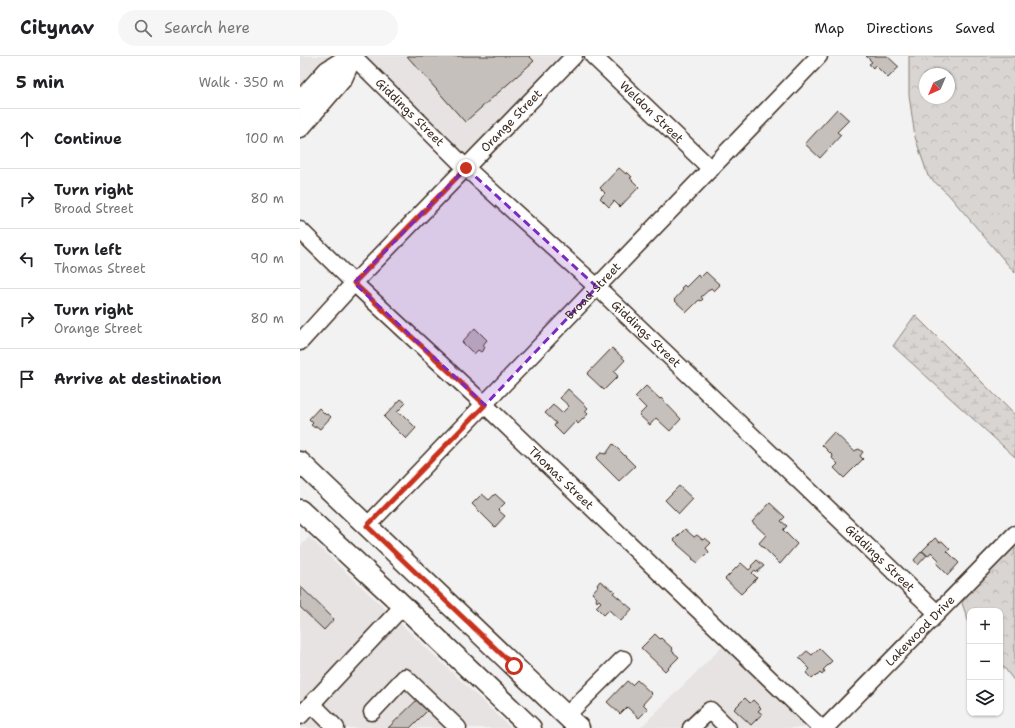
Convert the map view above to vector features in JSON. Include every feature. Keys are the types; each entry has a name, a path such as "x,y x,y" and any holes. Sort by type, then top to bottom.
{"main road":[{"path":"300,102 328,71 353,56"},
{"path":"300,127 342,78 353,56"},
{"path":"300,462 572,722"},
{"path":"300,510 404,606 531,728"}],"street":[{"name":"Giddings Street","path":"353,56 466,168 598,287 937,613"},
{"name":"Orange Street","path":"300,342 354,283 574,56"},
{"name":"Weldon Street","path":"593,56 711,168"},
{"name":"Broad Street","path":"367,526 819,56"},
{"name":"Thomas Street","path":"300,230 354,283 485,405 821,728"},
{"name":"Lakewood Drive","path":"825,728 1015,534"},
{"path":"300,716 404,606"},
{"path":"572,722 624,659"},
{"path":"372,712 405,677 449,725"},
{"path":"312,704 336,728"},
{"path":"692,728 710,710 728,728"}],"highlighted area":[{"path":"466,168 597,287 485,405 354,283"}],"shaded area":[{"path":"300,56 339,56 300,92"},
{"path":"364,56 560,56 466,158"},
{"path":"309,537 511,728 300,728 300,547"},
{"path":"724,645 810,728 640,728"}],"green space":[{"path":"909,56 1015,56 1015,273 948,194 928,176 915,137 909,95"},
{"path":"915,315 1015,415 1015,457 893,346"},
{"path":"1015,544 1015,682 1003,666 1003,608 967,608 967,617 962,603 975,584"}],"building":[{"path":"407,56 529,56 534,61 465,122"},
{"path":"866,56 887,56 899,67 888,78 875,65 873,68 869,64 872,62"},
{"path":"837,109 849,120 837,132 841,135 820,158 805,144"},
{"path":"619,168 626,174 627,172 632,177 630,178 639,187 620,207 614,201 609,207 600,198 605,193 600,188"},
{"path":"706,272 720,285 714,291 711,288 701,297 703,299 701,301 699,300 687,312 674,300 683,290 681,288 684,285 686,287 698,275 700,278"},
{"path":"475,328 487,340 483,345 485,348 481,352 478,350 474,354 462,342"},
{"path":"612,348 625,360 614,372 618,376 604,390 587,374"},
{"path":"646,386 660,399 661,398 681,419 670,431 656,418 650,425 639,415 646,408 635,397"},
{"path":"568,389 588,408 585,411 588,414 578,424 576,421 563,435 554,426 556,423 545,413 553,405 562,413 569,406 560,398"},
{"path":"401,399 406,403 397,412 401,415 402,414 416,428 406,439 384,417"},
{"path":"319,408 326,415 328,414 331,417 320,429 311,425 313,423 309,419"},
{"path":"834,432 854,451 859,449 863,452 860,456 863,459 844,478 834,468 838,464 832,458 833,456 822,445"},
{"path":"613,444 635,466 619,481 596,458 601,453 606,454"},
{"path":"679,486 693,499 679,514 665,500"},
{"path":"482,494 489,500 495,494 505,503 498,510 505,516 495,527 472,504"},
{"path":"770,503 785,517 781,521 787,526 783,530 797,544 780,564 759,543 766,535 752,522"},
{"path":"685,529 694,537 697,535 703,540 705,538 711,543 706,548 709,552 698,563 692,559 693,558 674,540"},
{"path":"935,538 940,542 942,541 950,549 947,551 959,563 948,575 936,563 939,560 931,552 928,556 922,551"},
{"path":"922,551 927,555 918,565 914,560"},
{"path":"757,560 764,566 757,572 755,570 752,573 757,578 741,594 725,579 741,563 749,570"},
{"path":"600,581 612,590 613,589 615,591 613,593 632,609 621,621 609,610 604,615 596,607 601,602 599,600 597,602 597,598 592,593"},
{"path":"300,586 334,619 324,630 300,607"},
{"path":"655,634 673,649 672,651 679,657 665,671 641,648"},
{"path":"819,648 832,661 823,670 825,671 822,675 820,673 812,679 806,673 810,669 799,658 807,651 812,655"},
{"path":"637,680 652,694 643,704 648,709 639,718 627,707 620,714 607,702 627,681 632,685"},
{"path":"745,698 750,703 753,700 761,708 758,711 762,714 751,725 734,709"},
{"path":"418,699 429,709 410,728 388,728"}],"route":[{"path":"466,168 354,283 485,405 367,526 514,666"}]}
